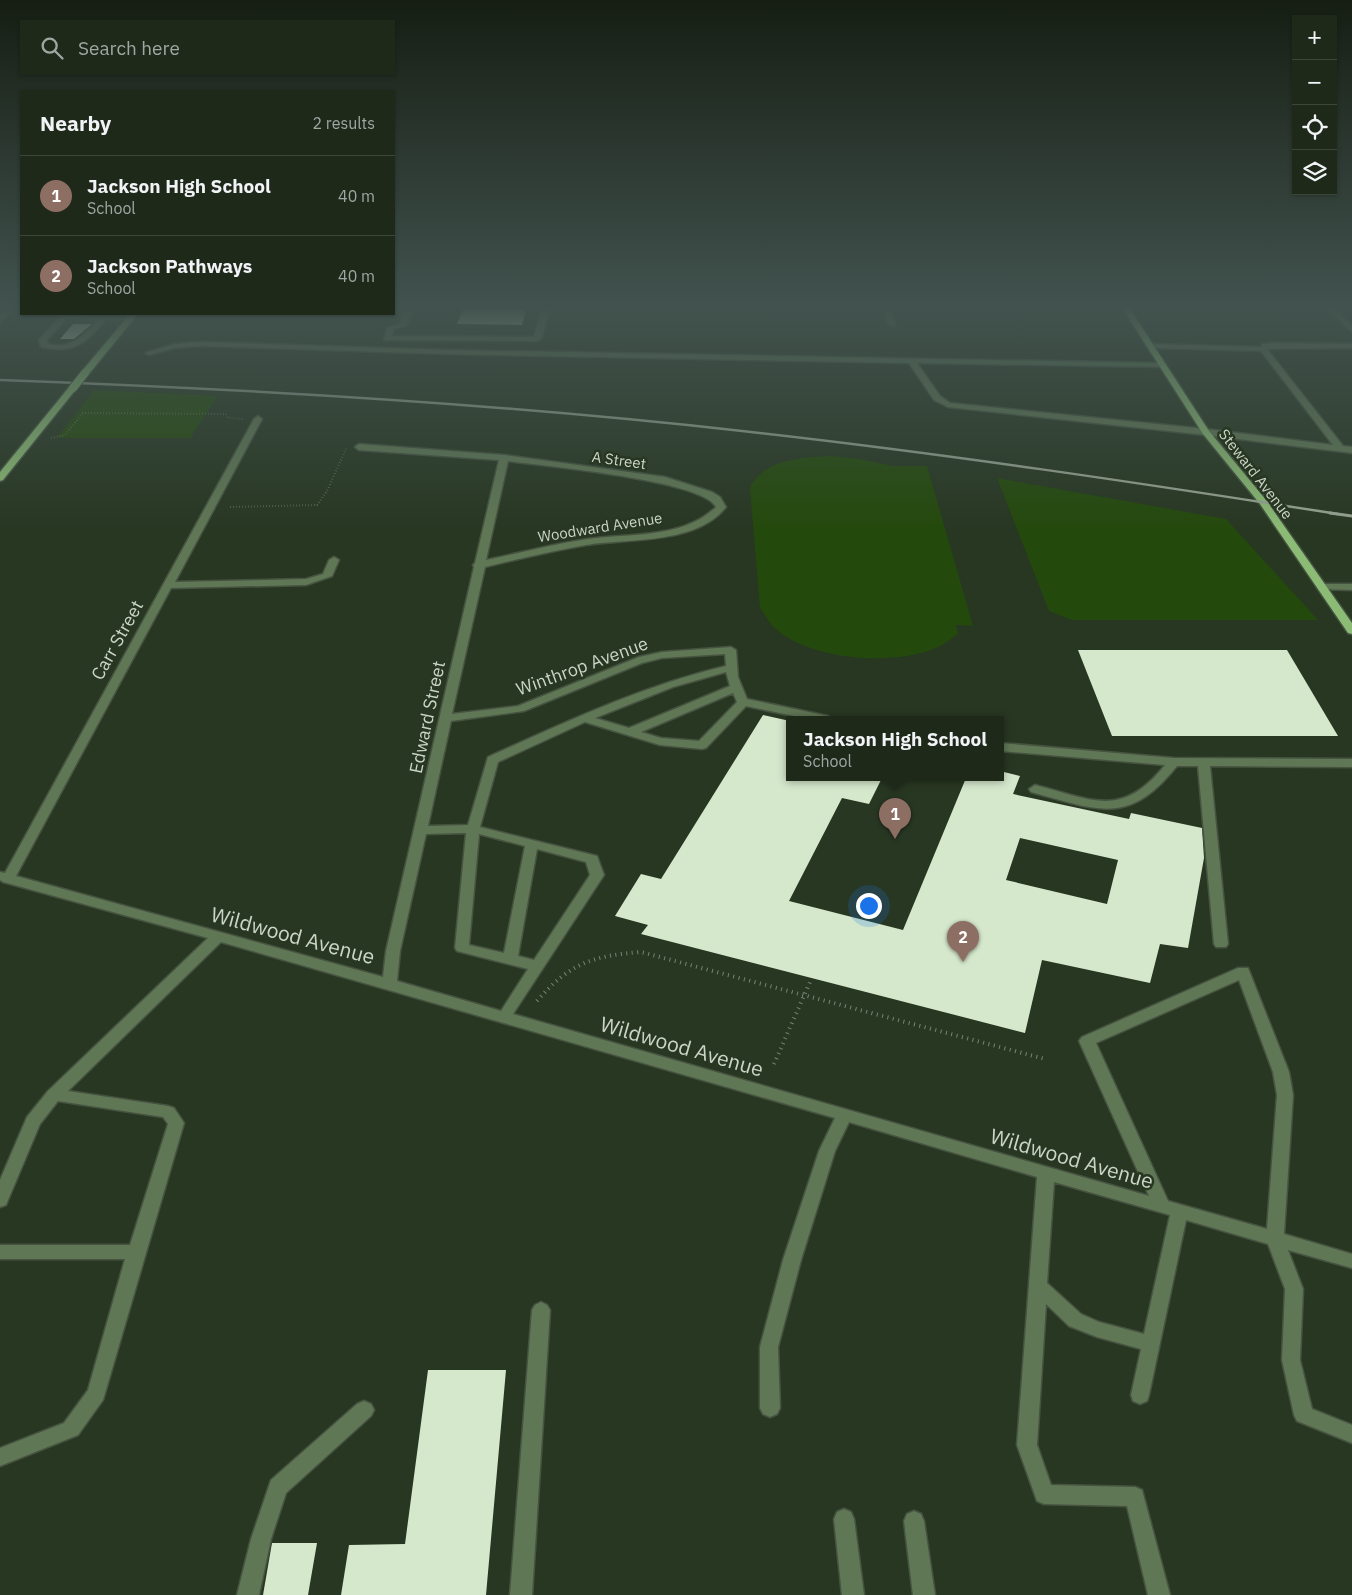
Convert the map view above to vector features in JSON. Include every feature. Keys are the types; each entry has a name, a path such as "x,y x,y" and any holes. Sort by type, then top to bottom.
{"main road":[{"path":"0,478 79,380"},
{"name":"Steward Avenue","path":"1172,380 1206,432 1263,502 1352,632"}],"street":[{"path":"925,380 937,398 948,405 1206,432 1352,450"},
{"path":"1287,380 1340,448"},
{"name":"Carr Street","path":"4,878 258,419"},
{"name":"A Street","path":"359,447 504,458 665,480 709,494 717,499 721,507"},
{"name":"Edward Street","path":"390,984 393,951 478,565 504,458"},
{"name":"Woodward Avenue","path":"478,565 590,542 665,533 692,526 715,516 721,507"},
{"path":"167,585 306,582 327,576 334,560"},
{"path":"1322,587 1352,587"},
{"name":"Winthrop Avenue","path":"445,718 520,709 639,660 662,655 731,650 730,668"},
{"path":"537,966 462,948 473,829 492,760 584,718 688,677 730,668 735,688 743,702 809,716"},
{"path":"632,731 735,688"},
{"path":"584,718 660,741 702,745 743,702"},
{"path":"1004,747 1174,762 1352,763"},
{"path":"1035,789 1098,805 1120,806 1140,799 1162,780 1174,762"},
{"path":"1204,763 1222,944"},
{"path":"420,830 473,829 592,859 597,875 504,1017"},
{"path":"510,960 532,843"},
{"name":"Wildwood Avenue","path":"4,878 390,984 1352,1261"},
{"path":"0,1200 33,1121 54,1095 218,937"},
{"path":"1140,1395 1151,1344 1170,1209 1087,1041 1243,972 1281,1072 1285,1095 1275,1239 1294,1288 1291,1360 1304,1415 1352,1434"},
{"path":"0,1457 71,1429 96,1394 136,1252 176,1124 168,1112 54,1095"},
{"path":"770,1408 769,1347 792,1260 828,1151 844,1115"},
{"path":"1046,1173 1027,1445 1044,1494 1135,1497 1159,1595"},
{"path":"0,1252 136,1252"},
{"path":"1038,1286 1076,1320 1096,1329 1151,1344"},
{"path":"521,1595 540,1310"},
{"path":"248,1595 261,1539 278,1487 364,1410"},
{"path":"844,1519 853,1595"},
{"path":"914,1521 924,1595"}],"path":[{"path":"47,443 53,436 65,435 83,413 226,414 228,418 258,419"},
{"path":"230,507 317,505 327,491 346,449 359,447"},
{"path":"537,1001 556,978 580,962 607,955 641,952 1045,1059"},
{"path":"774,1064 810,982"}],"green space":[{"path":"94,390 218,396 190,438 57,438"},
{"path":"831,456 893,466 927,466 973,626 956,625 958,634 941,646 920,653 898,657 875,658 827,653 805,646 786,636 771,624 760,608 750,488 756,478 774,465 797,459"},
{"path":"997,478 1226,519 1318,620 1072,620 1049,611"}],"building":[{"path":"1078,650 1287,650 1338,736 1112,736"},
{"path":"763,715 786,720 786,781 880,781 869,804 842,798 789,901 903,930 965,781 1004,781 1004,772 1020,776 1013,794 1129,819 1131,813 1202,828 1204,858 1188,948 1160,944 1150,983 1042,960 1025,1033 641,934 648,925 615,916 641,874 661,879","holes":["1020,838 1118,860 1107,904 1006,880"]},
{"path":"428,1370 506,1370 486,1595 341,1595 349,1545 405,1544"},
{"path":"272,1543 317,1543 308,1595 263,1595"}],"railway":[{"path":"10,380 371,398 649,421 966,459 1338,514"},
{"path":"1330,513 1352,516"}],"place":[{"name":"Jackson High School","path":"895,839"},
{"name":"Jackson Pathways","path":"963,962"}]}
